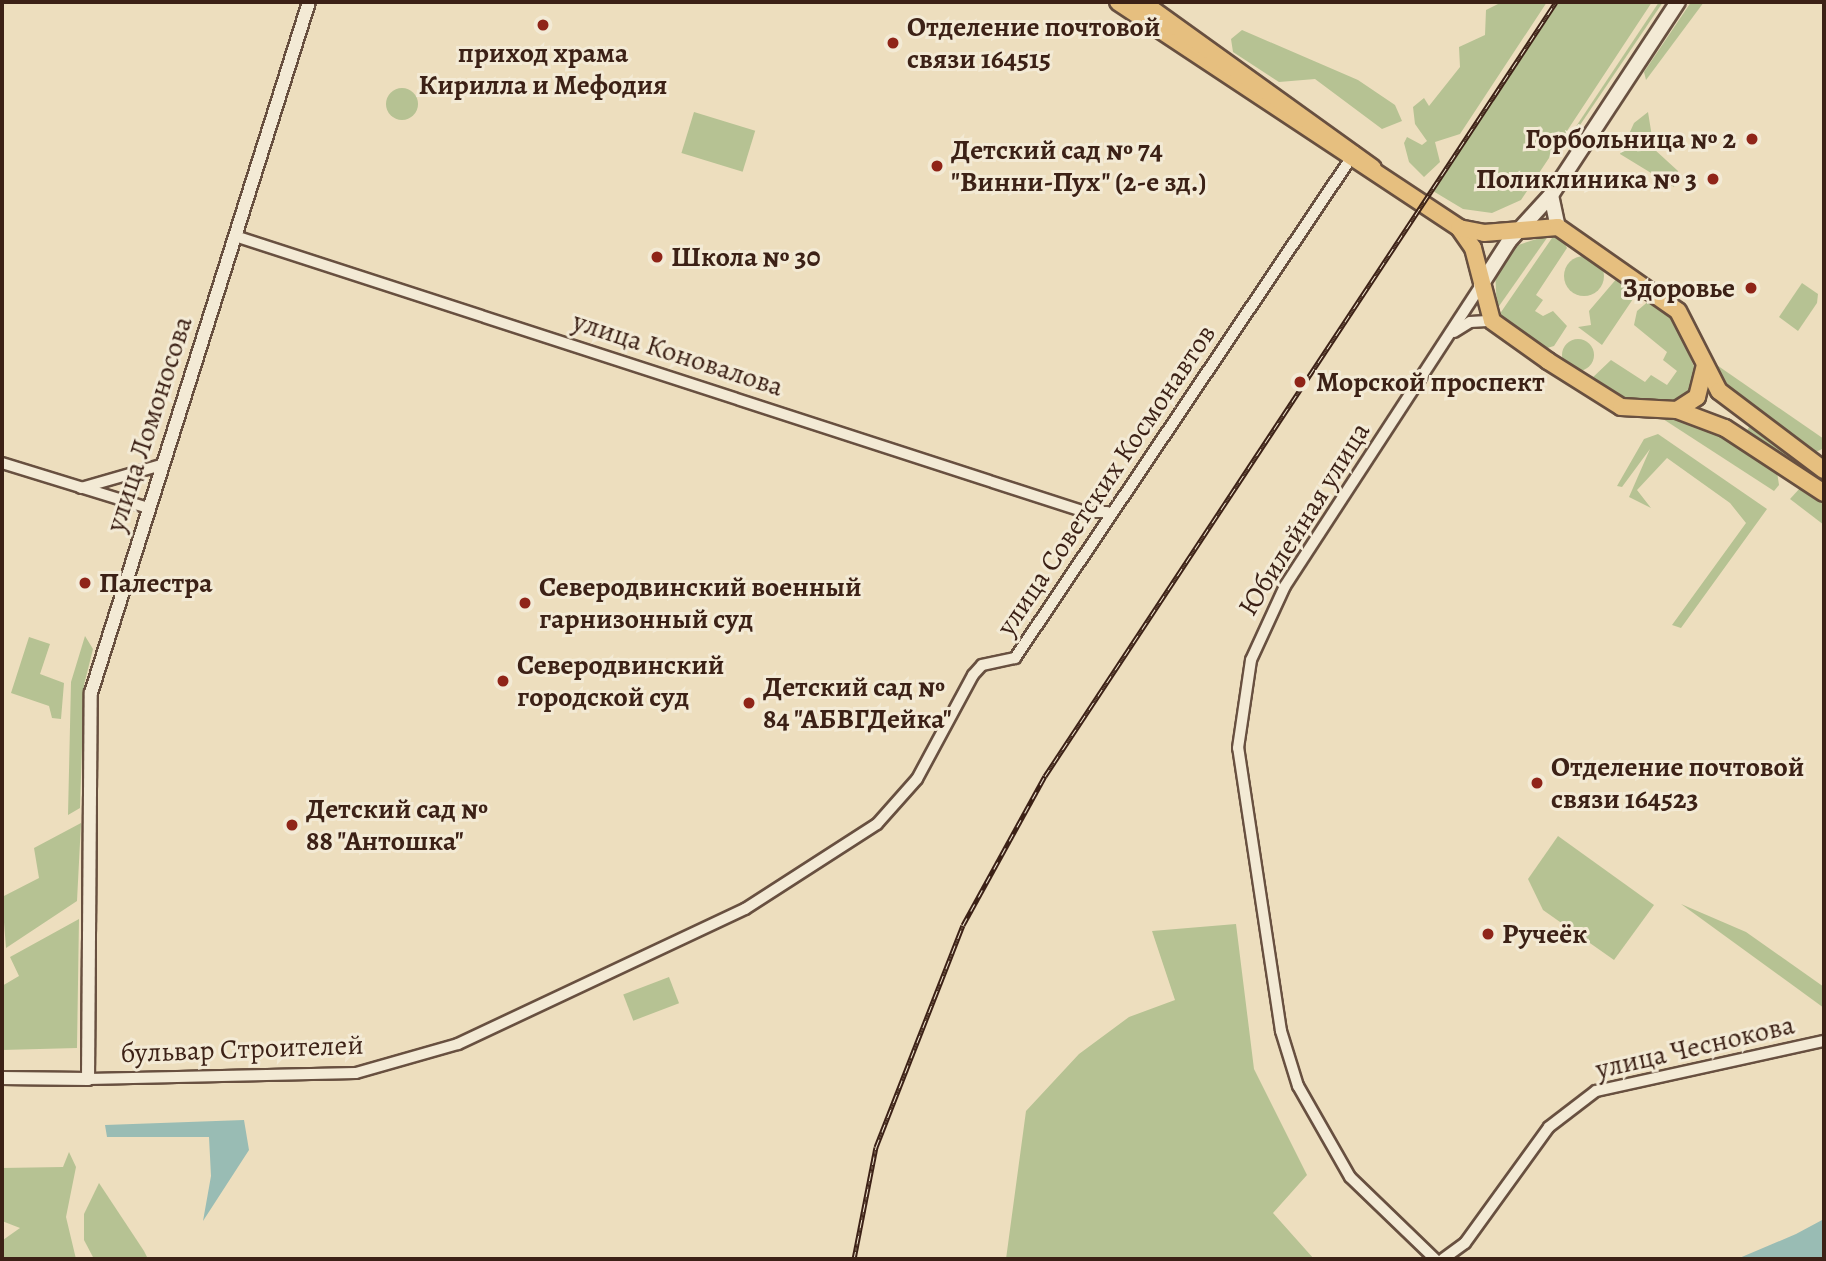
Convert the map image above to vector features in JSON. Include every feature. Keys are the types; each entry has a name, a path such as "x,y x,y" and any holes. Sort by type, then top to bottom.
{"main road":[{"path":"1118,2 1352,155"},
{"path":"1143,2 1382,177 1459,229 1473,248 1492,321 1610,403 1677,410 1738,434 1824,493"},
{"name":"Юбилейная улица","path":"1481,285 1551,195 1678,2"},
{"path":"1551,195 1558,227"},
{"path":"1459,229 1484,233 1524,227 1558,227 1678,311 1719,391 1749,418 1824,470"},
{"path":"1677,410 1697,397 1704,366"},
{"path":"1738,434 1749,418"}],"street":[{"name":"улица Ломоносова","path":"88,1079 91,693 307,2"},
{"name":"улица Советских Космонавтов","path":"745,909 877,824 917,779 973,675 982,665 1015,658 1107,512 1352,155"},
{"name":"улица Коновалова","path":"235,236 1085,512 1107,512"},
{"name":"Юбилейная улица","path":"1435,1259 1350,1177 1298,1086 1281,1031 1238,748 1251,660 1285,586 1481,285"},
{"path":"1451,334 1470,321 1492,321"},
{"path":"2,463 148,508"},
{"path":"81,488 161,465"},
{"name":"бульвар Строителей","path":"2,1079 373,1070 458,1044 745,909"},
{"name":"улица Чеснокова","path":"1443,1259 1465,1243 1549,1127 1595,1091 1824,1041"}],"green space":[{"path":"1502,2 1547,2 1460,134 1435,142 1440,162 1424,177 1409,162 1404,143 1407,137 1422,145 1427,141 1415,124 1413,107 1424,98 1429,106 1460,67 1459,47 1485,35 1486,10"},
{"path":"1559,2 1652,2 1563,137 1557,135 1557,146 1521,200 1492,213 1463,209 1433,191"},
{"path":"1659,2 1663,2 1574,134 1573,131"},
{"path":"1691,2 1704,2 1646,80 1644,72"},
{"path":"1242,30 1358,80 1395,105 1402,121 1382,129 1315,79 1279,82 1233,52 1231,39"},
{"path":"402,88 413,93 418,104 413,115 402,120 391,115 386,104 391,93"},
{"path":"694,112 755,131 743,172 681,153"},
{"path":"1648,112 1654,149 1678,171 1674,187 1620,154 1634,123"},
{"path":"1549,235 1497,309 1495,271 1512,247"},
{"path":"1552,238 1562,238 1567,248 1536,295 1543,300 1535,311 1543,316 1553,311 1567,326 1554,346 1544,349 1499,315"},
{"path":"1584,256 1592,257 1598,262 1603,268 1603,284 1598,290 1592,295 1584,296 1576,295 1570,290 1565,284 1564,276 1565,268 1570,262 1576,257"},
{"path":"1618,277 1635,296 1602,345 1578,327 1591,325 1589,311"},
{"path":"1802,283 1818,294 1817,303 1798,331 1779,317"},
{"path":"1651,299 1671,313 1698,376 1679,403 1630,406 1590,380 1611,360 1645,382 1651,375 1667,385 1677,371 1663,360 1667,352 1634,325 1637,311"},
{"path":"1578,339 1590,343 1594,355 1590,367 1578,371 1566,367 1562,355 1566,343"},
{"path":"1711,361 1824,439 1824,448 1814,453 1721,382"},
{"path":"1678,417 1708,428 1777,472 1779,485 1774,491 1663,419"},
{"path":"1750,426 1824,478 1819,484 1745,433"},
{"path":"1658,434 1767,509 1681,628 1672,625 1746,523 1730,503 1667,458 1637,490 1651,508 1629,497 1650,449 1622,487 1617,486 1644,439"},
{"path":"1801,487 1824,500 1824,525 1790,499"},
{"path":"85,636 93,649 84,685 80,808 68,815 71,682"},
{"path":"29,637 50,644 40,674 64,683 61,719 52,718 49,706 11,693"},
{"path":"81,823 77,901 6,948 2,897 39,878 34,848"},
{"path":"1558,836 1654,905 1614,960 1543,910 1528,879"},
{"path":"1681,904 1746,932 1824,987 1824,1008"},
{"path":"79,919 77,1048 2,1050 2,986 19,976 10,957"},
{"path":"1236,924 1254,1069 1307,1175 1273,1213 1314,1259 1006,1259 1026,1111 1079,1054 1129,1017 1175,1000 1152,931"},
{"path":"669,977 679,1003 633,1021 623,995"},
{"path":"69,1152 76,1167 66,1217 76,1259 2,1259 3,1240 20,1228 2,1221 2,1168 63,1167"},
{"path":"99,1183 148,1259 94,1259 84,1240 84,1214"}],"water":[{"path":"244,1120 249,1150 203,1221 211,1176 209,1137 107,1137 105,1125"},
{"path":"1824,1219 1824,1259 1737,1259 1796,1234"}],"railway":[{"path":"854,1259 876,1147 963,925 1045,776 1556,2"}],"place":[{"name":"приход храма Кирилла и Мефодия","path":"543,25"},
{"name":"Отделение почтовой связи 164515","path":"893,43"},
{"name":"Горбольница № 2","path":"1752,139"},
{"name":"Детский сад № 74 \"Винни-Пух\" (2-е зд.)","path":"937,166"},
{"name":"Поликлиника № 3","path":"1713,179"},
{"name":"Школа № 30","path":"657,257"},
{"name":"Здоровье","path":"1751,288"},
{"name":"Морской проспект","path":"1300,382"},
{"name":"Палестра","path":"85,583"},
{"name":"Северодвинский военный гарнизонный суд","path":"525,603"},
{"name":"Северодвинский городской суд","path":"503,681"},
{"name":"Детский сад № 84 \"АБВГДейка\"","path":"749,703"},
{"name":"Отделение почтовой связи 164523","path":"1537,783"},
{"name":"Детский сад № 88 \"Антошка\"","path":"292,825"},
{"name":"Ручеёк","path":"1488,934"}]}
